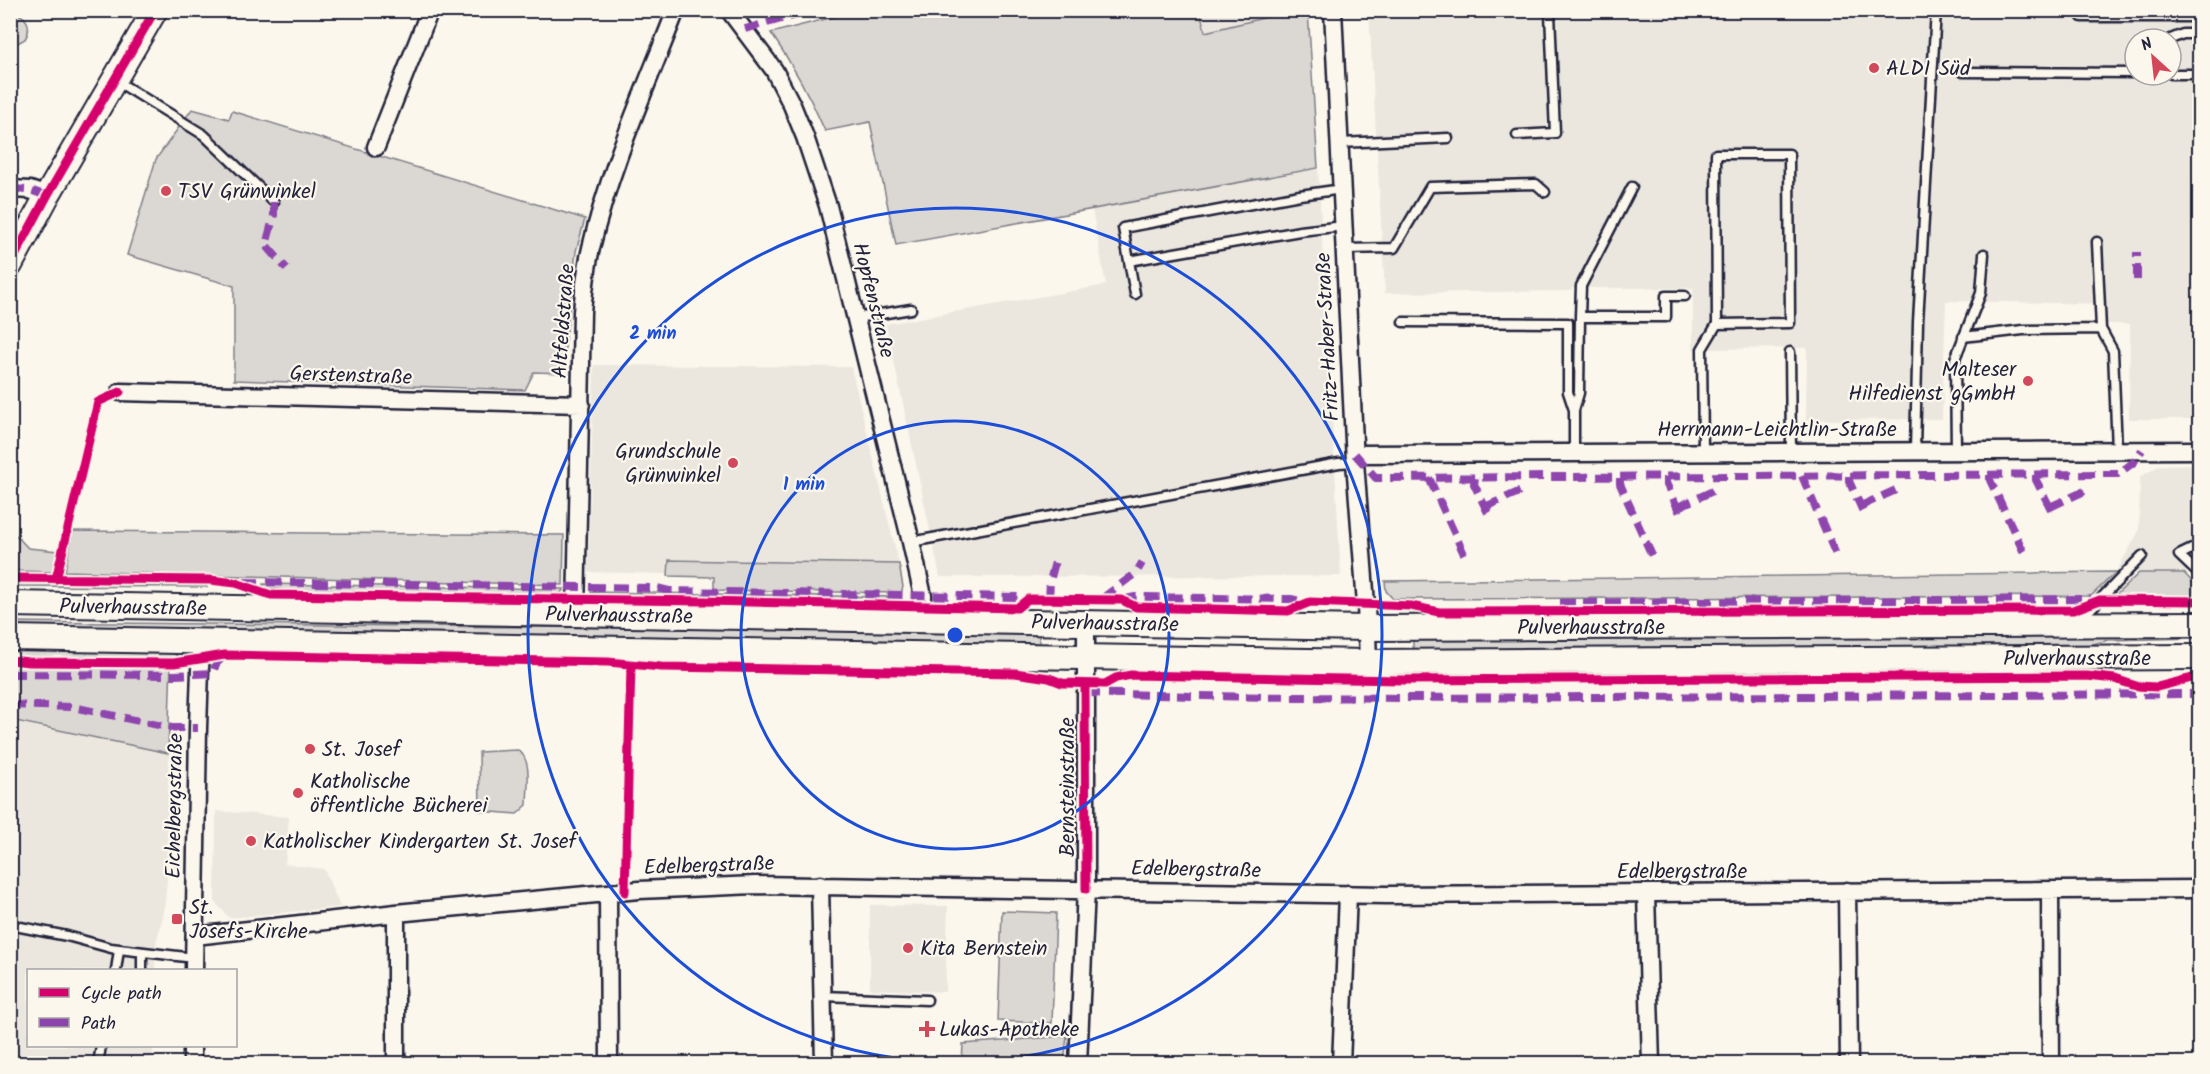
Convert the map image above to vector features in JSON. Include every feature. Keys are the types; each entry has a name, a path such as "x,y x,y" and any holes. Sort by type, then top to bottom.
{"main road":[{"path":"10,265 47,196 155,10"},
{"path":"10,591 119,606"},
{"name":"Pulverhausstraße","path":"10,604 1367,627 2199,624"},
{"name":"Pulverhausstraße","path":"16,640 201,641 1368,662 2199,657"}],"street":[{"path":"376,147 430,10"},
{"name":"Altfeldstraße","path":"576,614 582,312 590,249 618,160 676,10"},
{"name":"Hopfenstraße","path":"729,10 774,70 792,105 828,206 911,542 922,596 920,621"},
{"name":"Fritz-Haber-Straße","path":"1333,10 1355,458 1368,662"},
{"path":"10,189 30,190 47,196"},
{"name":"Gerstenstraße","path":"120,392 581,404"},
{"name":"Herrmann-Leichtlin-Straße","path":"1355,458 1574,453 2199,450"},
{"name":"Bernsteinstraße","path":"1078,1064 1086,889 1086,623"},
{"name":"Eichelbergstraße","path":"194,964 201,641"},
{"path":"820,885 824,1064"},
{"name":"Edelbergstraße","path":"195,936 396,913 688,887 820,885 1348,894 2199,889"},
{"path":"1847,891 1849,1064"},
{"path":"2050,891 2051,1064"},
{"path":"608,894 609,1064"},
{"path":"1341,1064 1348,894"},
{"path":"1646,894 1651,1064"},
{"path":"396,913 396,1064"},
{"path":"192,1047 192,1064"}],"lane":[{"path":"1517,135 1555,133 1550,14 1552,10"},
{"path":"1915,451 1918,322 1936,10"},
{"path":"2082,10 2082,17 2199,17"},
{"path":"2183,34 2199,34"},
{"path":"1963,72 2123,74"},
{"path":"2183,74 2199,74"},
{"path":"114,80 204,135 274,202"},
{"path":"1340,143 1448,138"},
{"path":"1703,452 1702,349 1717,324 1716,154 1789,154 1790,323 1717,324"},
{"path":"1345,249 1394,248 1430,187 1536,184 1545,192"},
{"path":"1574,453 1574,410 1579,393 1581,286 1632,187"},
{"path":"1136,294 1123,228 1342,189"},
{"path":"1129,261 1300,231 1344,226"},
{"path":"2097,242 2101,329 2113,351 2117,450"},
{"path":"1956,451 1955,359 1981,293 1984,254"},
{"path":"1580,317 1666,317 1666,296 1685,296"},
{"path":"856,318 911,309"},
{"path":"1403,322 1569,323 1568,392 1574,410"},
{"path":"1964,337 2023,330 2101,329"},
{"path":"1790,352 1791,452"},
{"path":"911,542 1339,463 1355,458"},
{"path":"2199,545 2179,555 2199,575"},
{"path":"2077,624 2142,556"},
{"path":"10,925 194,964"},
{"path":"115,949 116,969"},
{"path":"142,953 142,969"},
{"path":"823,996 927,1000"},
{"path":"98,1064 101,1047"}],"shaded area":[{"path":"1200,10 1293,11 1205,32"},
{"path":"857,11 1200,11 1205,32 1293,11 1308,11 1318,168 896,245 870,122 825,131 801,81 771,33"},
{"path":"1369,11 2199,11 2199,419 2129,419 2130,324 2107,324 2107,304 1946,301 1942,419 1806,420 1807,348 1693,349 1693,288 1572,288 1572,291 1385,293"},
{"path":"11,13 21,15 28,25 25,39 16,44 11,44"},
{"path":"192,109 229,119 232,111 585,219 576,251 562,373 534,372 525,390 234,380 234,286 127,255 156,159"},
{"path":"1318,168 1341,576 940,577 886,324 1106,285 1092,210"},
{"name":"Grundschule Grünwinkel","path":"594,365 851,367 899,564 669,559 668,574 588,572"},
{"path":"2199,464 2199,572 2116,572 2139,531 2140,477 2160,465"},
{"path":"10,529 28,548 58,551 53,572 19,571 11,567"},
{"path":"73,531 564,535 563,585 65,571"},
{"path":"669,560 899,564 903,587 901,593 714,590 714,577 668,576"},
{"path":"2116,572 2091,596 1393,599 1386,591 1385,581"},
{"path":"2139,573 2184,573 2199,589 2199,596 2115,596"},
{"path":"11,582 207,583 207,587 11,586"},
{"path":"263,584 564,589 558,596 298,591 264,588"},
{"path":"591,592 896,597 891,603 591,598"},
{"path":"11,622 1039,632 1039,646 11,628"},
{"path":"2200,633 2199,638 2109,640 2081,647 1413,652 1413,638"},
{"path":"15,650 173,653 183,661 171,662 168,753 11,720 10,653"},
{"path":"11,720 169,753 167,880 164,912 156,943 155,969 27,969 27,1047 153,1047 153,1063 11,1064"},
{"path":"518,750 526,760 527,805 517,814 480,811 479,752"},
{"name":"Katholischer Kindergarten St. Josef","path":"216,811 289,817 285,864 324,869 340,907 229,918 215,902"},
{"name":"Kita Bernstein","path":"870,905 948,906 945,992 870,989"},
{"path":"1002,911 1056,913 1052,1023 998,1021"},
{"path":"1067,1036 1064,1063 962,1063 963,1044"}],"marked path":[{"path":"745,29 814,10"},
{"path":"10,189 30,190 47,196"},
{"path":"274,202 274,215 266,245 287,269"},
{"path":"2137,252 2137,280"},
{"path":"1355,454 1376,478 2118,474 2134,462 2142,450"},
{"path":"1990,475 1990,480 2026,557"},
{"path":"2036,475 2036,480 2054,515"},
{"path":"1802,476 1837,557"},
{"path":"1849,476 1849,481 1865,516"},
{"path":"1666,477 1666,483 1680,513"},
{"path":"1429,478 1464,554"},
{"path":"1475,478 1474,484 1490,517"},
{"path":"1620,478 1620,484 1653,558"},
{"path":"1861,506 1900,488"},
{"path":"2050,507 2091,488"},
{"path":"1485,507 1523,490"},
{"path":"1678,507 1715,490"},
{"path":"1049,600 1050,581 1055,562"},
{"path":"1104,599 1136,573 1142,563"},
{"path":"244,582 657,588 669,591 1030,599"},
{"path":"1122,600 1135,597 1291,599 1305,602"},
{"path":"1560,603 2091,599"},
{"path":"10,674 174,675 213,673 216,664 225,655"},
{"path":"1085,693 1401,698 2200,694"},
{"path":"10,705 73,707 172,728 198,728"}],"cycle path":[{"path":"10,265 47,196 155,10"},
{"path":"56,579 98,402 120,392"},
{"path":"10,578 210,580 236,583 271,595 1017,608 1028,599 1122,600 1136,607 1288,611 1310,602 1411,606 1439,612 2073,610 2100,600 2200,601"},
{"path":"10,660 174,663 225,655 608,662 661,667 1015,673 1049,678 1062,683 1105,684 1116,678 1131,675 1402,680 2087,676 2115,679 2136,686 2157,687 2200,676"},
{"path":"625,892 631,666"},
{"path":"1085,684 1086,889"}],"place":[{"name":"ALDI Süd","path":"1874,68"},
{"name":"TSV Grünwinkel","path":"166,191"},
{"name":"Malteser Hilfedienst gGmbH","path":"2028,381"},
{"name":"Grundschule Grünwinkel","path":"733,463"},
{"name":"St. Josef","path":"310,749"},
{"name":"Katholische öffentliche Bücherei","path":"298,793"},
{"name":"Katholischer Kindergarten St. Josef","path":"251,841"},
{"name":"St. Josefs-Kirche","path":"177,919"},
{"name":"Kita Bernstein","path":"908,948"},
{"name":"Lukas-Apotheke","path":"927,1029"}]}
